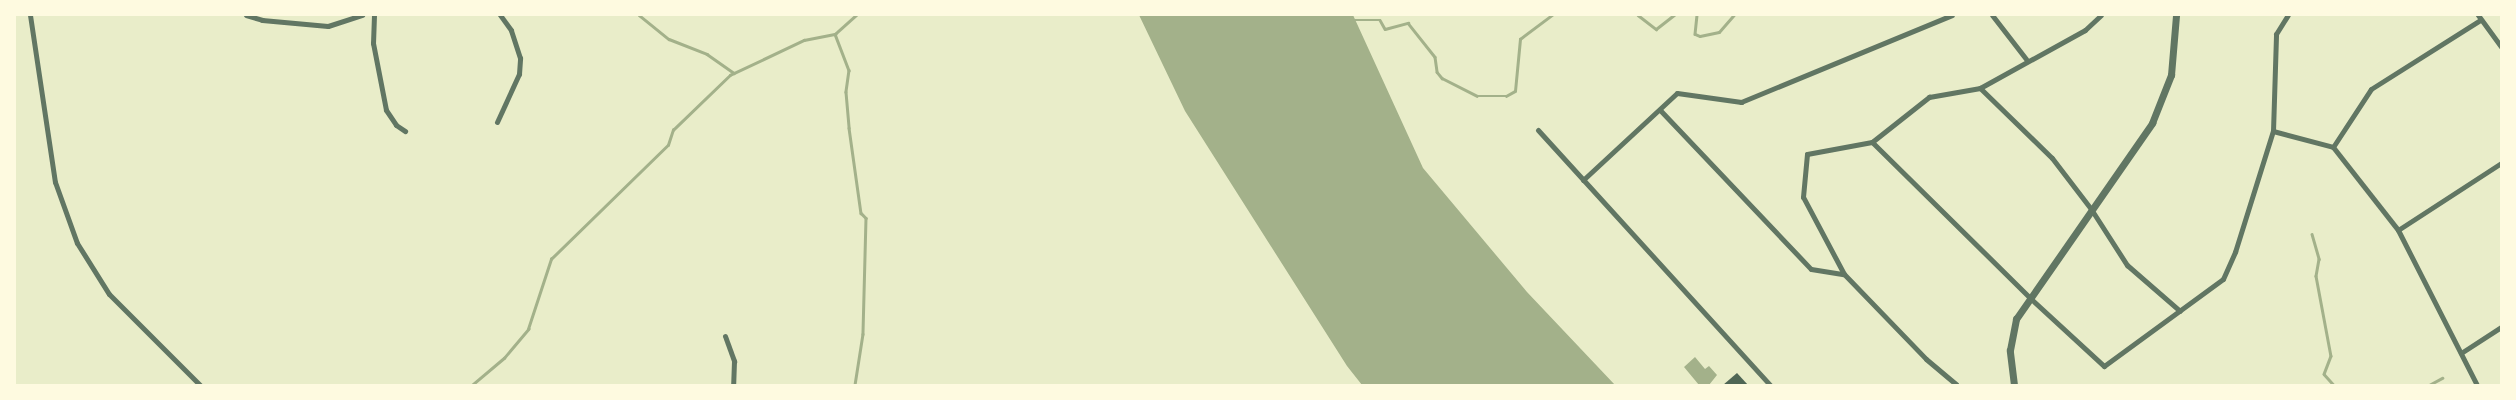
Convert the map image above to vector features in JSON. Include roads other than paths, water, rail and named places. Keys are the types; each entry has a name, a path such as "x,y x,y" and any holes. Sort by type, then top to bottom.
{"street":[{"path":"30,15 55,182 77,243 109,294 200,385"},
{"path":"246,15 268,21 328,26 362,15"},
{"path":"374,15 373,43 386,110 396,125 404,131"},
{"path":"497,122 519,74 516,44 500,15"},
{"path":"1583,180 1677,93 1741,102 1952,15"},
{"path":"1992,15 2026,59"},
{"path":"1957,385 1926,359 1844,274 1803,197 1807,154 1872,142 1929,97 1980,88 2026,59 2085,30 2101,15"},
{"path":"2014,385 2011,372 2012,334 2029,298 2143,137 2160,107 2171,75 2176,15"},
{"path":"1872,142 2029,298 2104,366 2223,278 2235,252 2274,131 2276,34 2288,15"},
{"path":"2333,147 2371,89 2479,18 2501,47"},
{"path":"1980,88 2052,158 2091,208 2127,265 2180,311"},
{"path":"1660,110 1811,269 1844,274"},
{"path":"1538,130 1770,385"},
{"path":"2274,131 2333,147 2398,230 2477,385"},
{"path":"2398,230 2501,163"},
{"path":"2461,353 2501,327"},
{"path":"725,336 734,361 733,385"}],"waterway":[{"path":"639,15 669,39 707,54 734,73"},
{"path":"472,385 504,358 528,329 551,259 668,145 673,130 730,75 804,40 835,34 856,15"},
{"path":"1354,20 1380,20 1385,29 1408,23 1435,57 1437,72 1442,78 1477,96 1506,96 1515,91 1520,39 1552,15"},
{"path":"1638,15 1656,29 1674,15"},
{"path":"1697,15 1695,34 1700,36 1719,32 1734,15"},
{"path":"835,34 849,70 846,92 849,128 861,213 866,218 863,334 855,385"},
{"path":"2312,234 2319,259 2316,276 2331,356 2324,374 2334,385"},
{"path":"2429,385 2442,378"}]}
